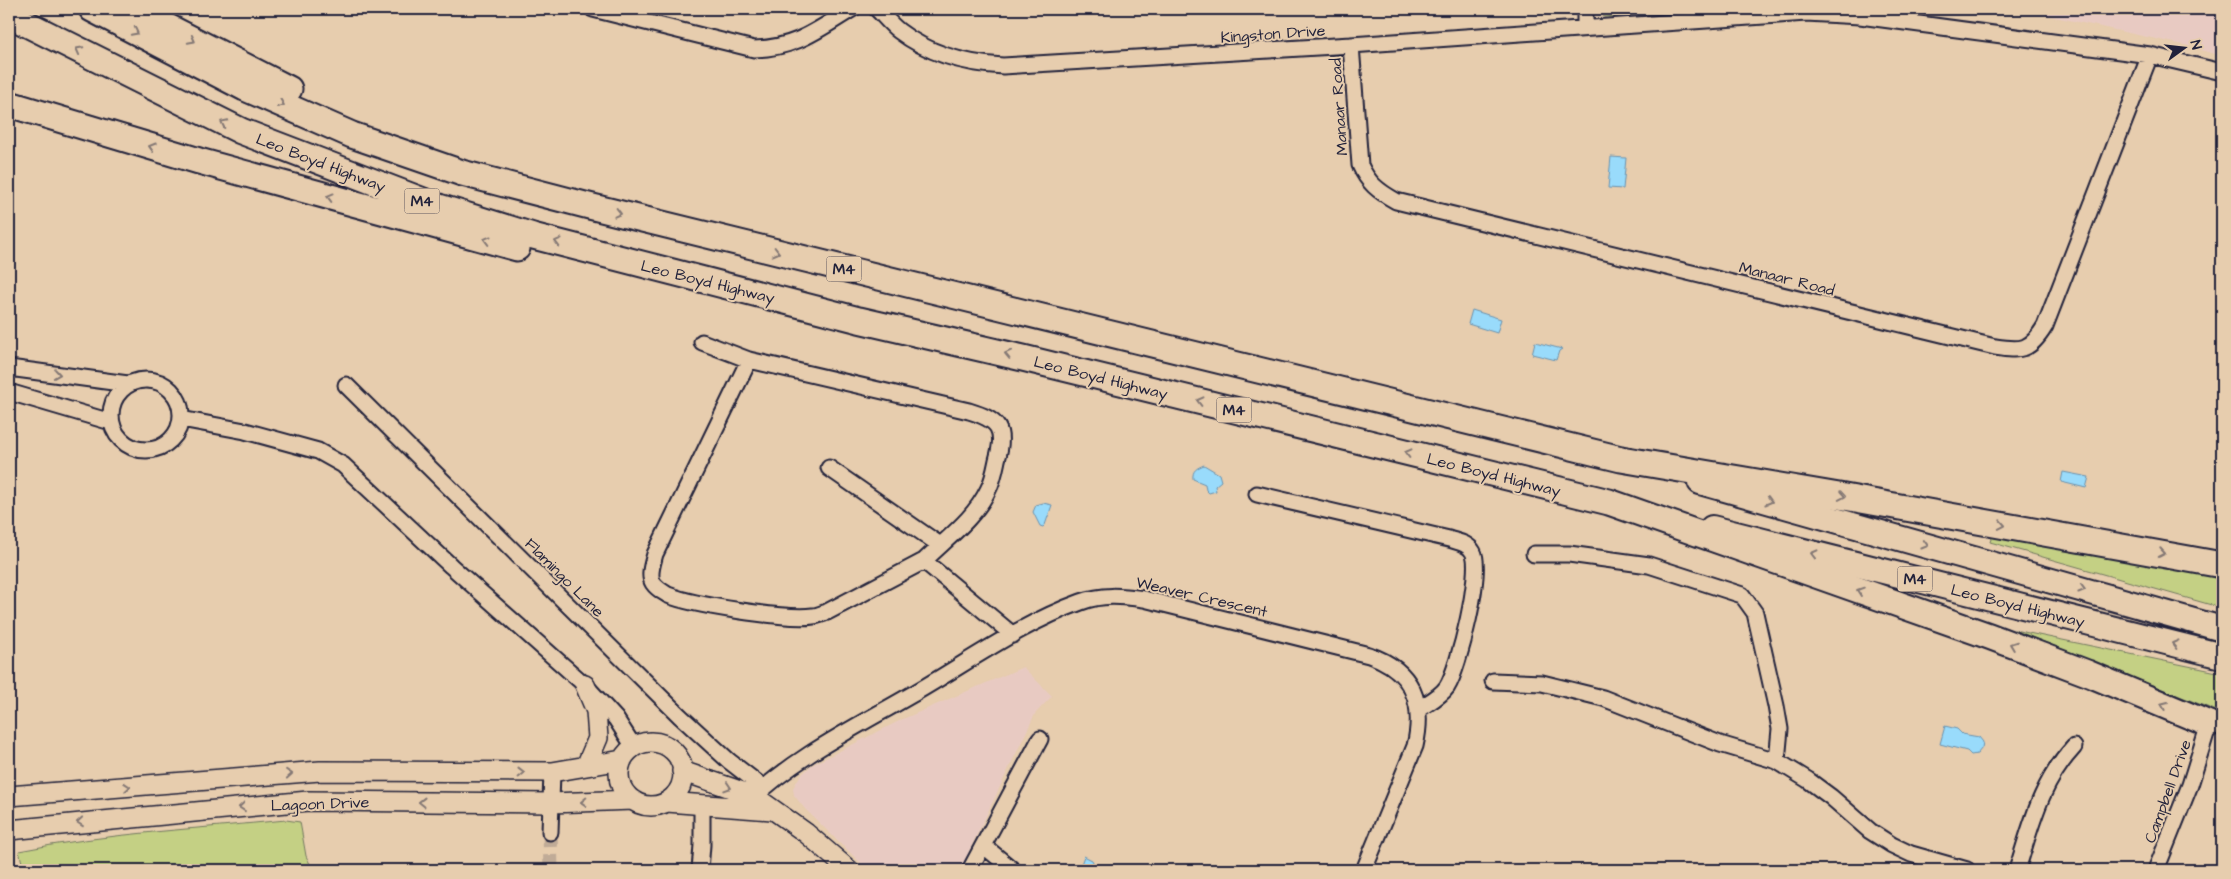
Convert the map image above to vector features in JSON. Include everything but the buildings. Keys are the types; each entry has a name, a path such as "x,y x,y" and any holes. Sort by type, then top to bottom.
{"highway":[{"name":"Leo Boyd Highway","path":"92,9 245,88 352,135 462,173 589,206 1621,459"},
{"path":"134,9 271,82 419,145 589,206"},
{"name":"Leo Boyd Highway","path":"9,15 241,131 439,207 532,236 859,320 1023,358 1608,502"},
{"path":"9,104 199,161 557,259 682,290 859,320"},
{"path":"1621,459 2222,565"},
{"path":"1608,502 1989,636 2087,673 2216,726"}],"main road":[{"name":"Leo Boyd Highway","path":"1621,459 2222,629"},
{"name":"Leo Boyd Highway","path":"1608,502 2222,656"}],"street":[{"path":"593,9 754,50 774,49 788,45 852,9"},
{"name":"Kingston Drive","path":"877,9 899,31 929,48 979,65 1029,66 1351,45 1807,11 1860,16 2150,55 2222,72"},
{"path":"1585,9 1585,28"},
{"name":"Manaar Road","path":"1351,45 1360,165 1367,179 1378,192 1396,201 1995,347 2015,350 2026,348 2036,342 2044,326 2150,55"},
{"path":"702,342 749,360 986,416 995,422 1000,429 1001,439 990,487 969,516 924,561 827,612 814,616 797,617 742,610 669,595 658,589 652,581 651,570 655,554 749,360"},
{"path":"9,368 128,384"},
{"path":"139,380 150,380 164,386 176,398 180,408 181,419 178,430 163,445 147,450 131,447 122,441 111,422 114,401 120,391 128,384 139,380"},
{"name":"Flamingo Lane","path":"346,385 680,716 729,761 754,797"},
{"path":"9,392 111,422"},
{"path":"181,419 245,431 318,451 343,465 450,566 584,685 616,719 628,753 619,778 626,794 633,800 650,806 667,802 702,805 754,797"},
{"path":"829,468 940,544"},
{"path":"1256,494 1461,542 1473,552 1475,560 1471,603 1456,665 1446,688 1438,697 1420,709 1415,746 1364,870"},
{"path":"1534,554 1569,554 1650,565 1742,595 1755,613 1776,706 1780,729 1777,761"},
{"path":"924,561 1013,635"},
{"name":"Weaver Crescent","path":"754,797 790,767 1013,635 1081,602 1101,596 1144,599 1384,660 1398,671 1412,690 1420,709"},
{"path":"1493,681 1542,683 1603,698 1720,744 1777,761 1808,780 1870,831 1892,845 1911,854 1967,870"},
{"path":"584,685 596,712 598,738 586,766"},
{"name":"Campbell Drive","path":"2156,870 2216,726"},
{"path":"970,870 1040,739"},
{"path":"628,753 652,742 669,748 680,762 682,771 679,788 667,802"},
{"path":"2017,870 2038,804 2047,784 2057,765 2074,747"},
{"name":"Lagoon Drive","path":"9,796 320,771 552,772 586,766 628,753"},
{"path":"682,771 754,797 806,833 849,870"},
{"path":"550,832 552,772"},
{"path":"486,773 486,802"},
{"name":"Lagoon Drive","path":"9,830 308,801 551,804 633,800"},
{"path":"700,870 702,805"},
{"path":"984,846 1013,870"}],"shaded area":[{"path":"2018,9 2222,9 2222,56 2184,45"},
{"path":"1023,667 1052,696 1035,714 960,870 868,870 805,809 794,795 793,788 800,776 812,765 903,719"}],"green space":[{"path":"1602,9 1700,9 1604,17"},
{"path":"1992,536 2173,567 2222,578 2222,608 1990,542"},
{"path":"2014,630 2222,673 2222,713"},
{"path":"286,820 300,822 306,856 313,870 24,870 19,851 85,840 152,832"}],"water":[{"path":"1611,157 1626,158 1623,189 1608,188"},
{"path":"1472,310 1501,319 1497,333 1468,324"},
{"path":"1535,342 1562,349 1559,351 1556,360 1532,354"},
{"path":"1204,465 1219,474 1221,481 1215,486 1216,491 1209,493 1206,490 1205,484 1193,479 1194,471"},
{"path":"2063,472 2089,477 2086,488 2061,482"},
{"path":"1043,503 1052,505 1043,527 1040,526 1033,512 1036,505"},
{"path":"1945,726 1957,729 1962,734 1979,737 1983,742 1982,748 1977,754 1971,755 1967,751 1940,744"},
{"path":"1084,856 1092,860 1097,870 1079,870"}],"tunnel":[{"path":"550,832 551,870"}]}
